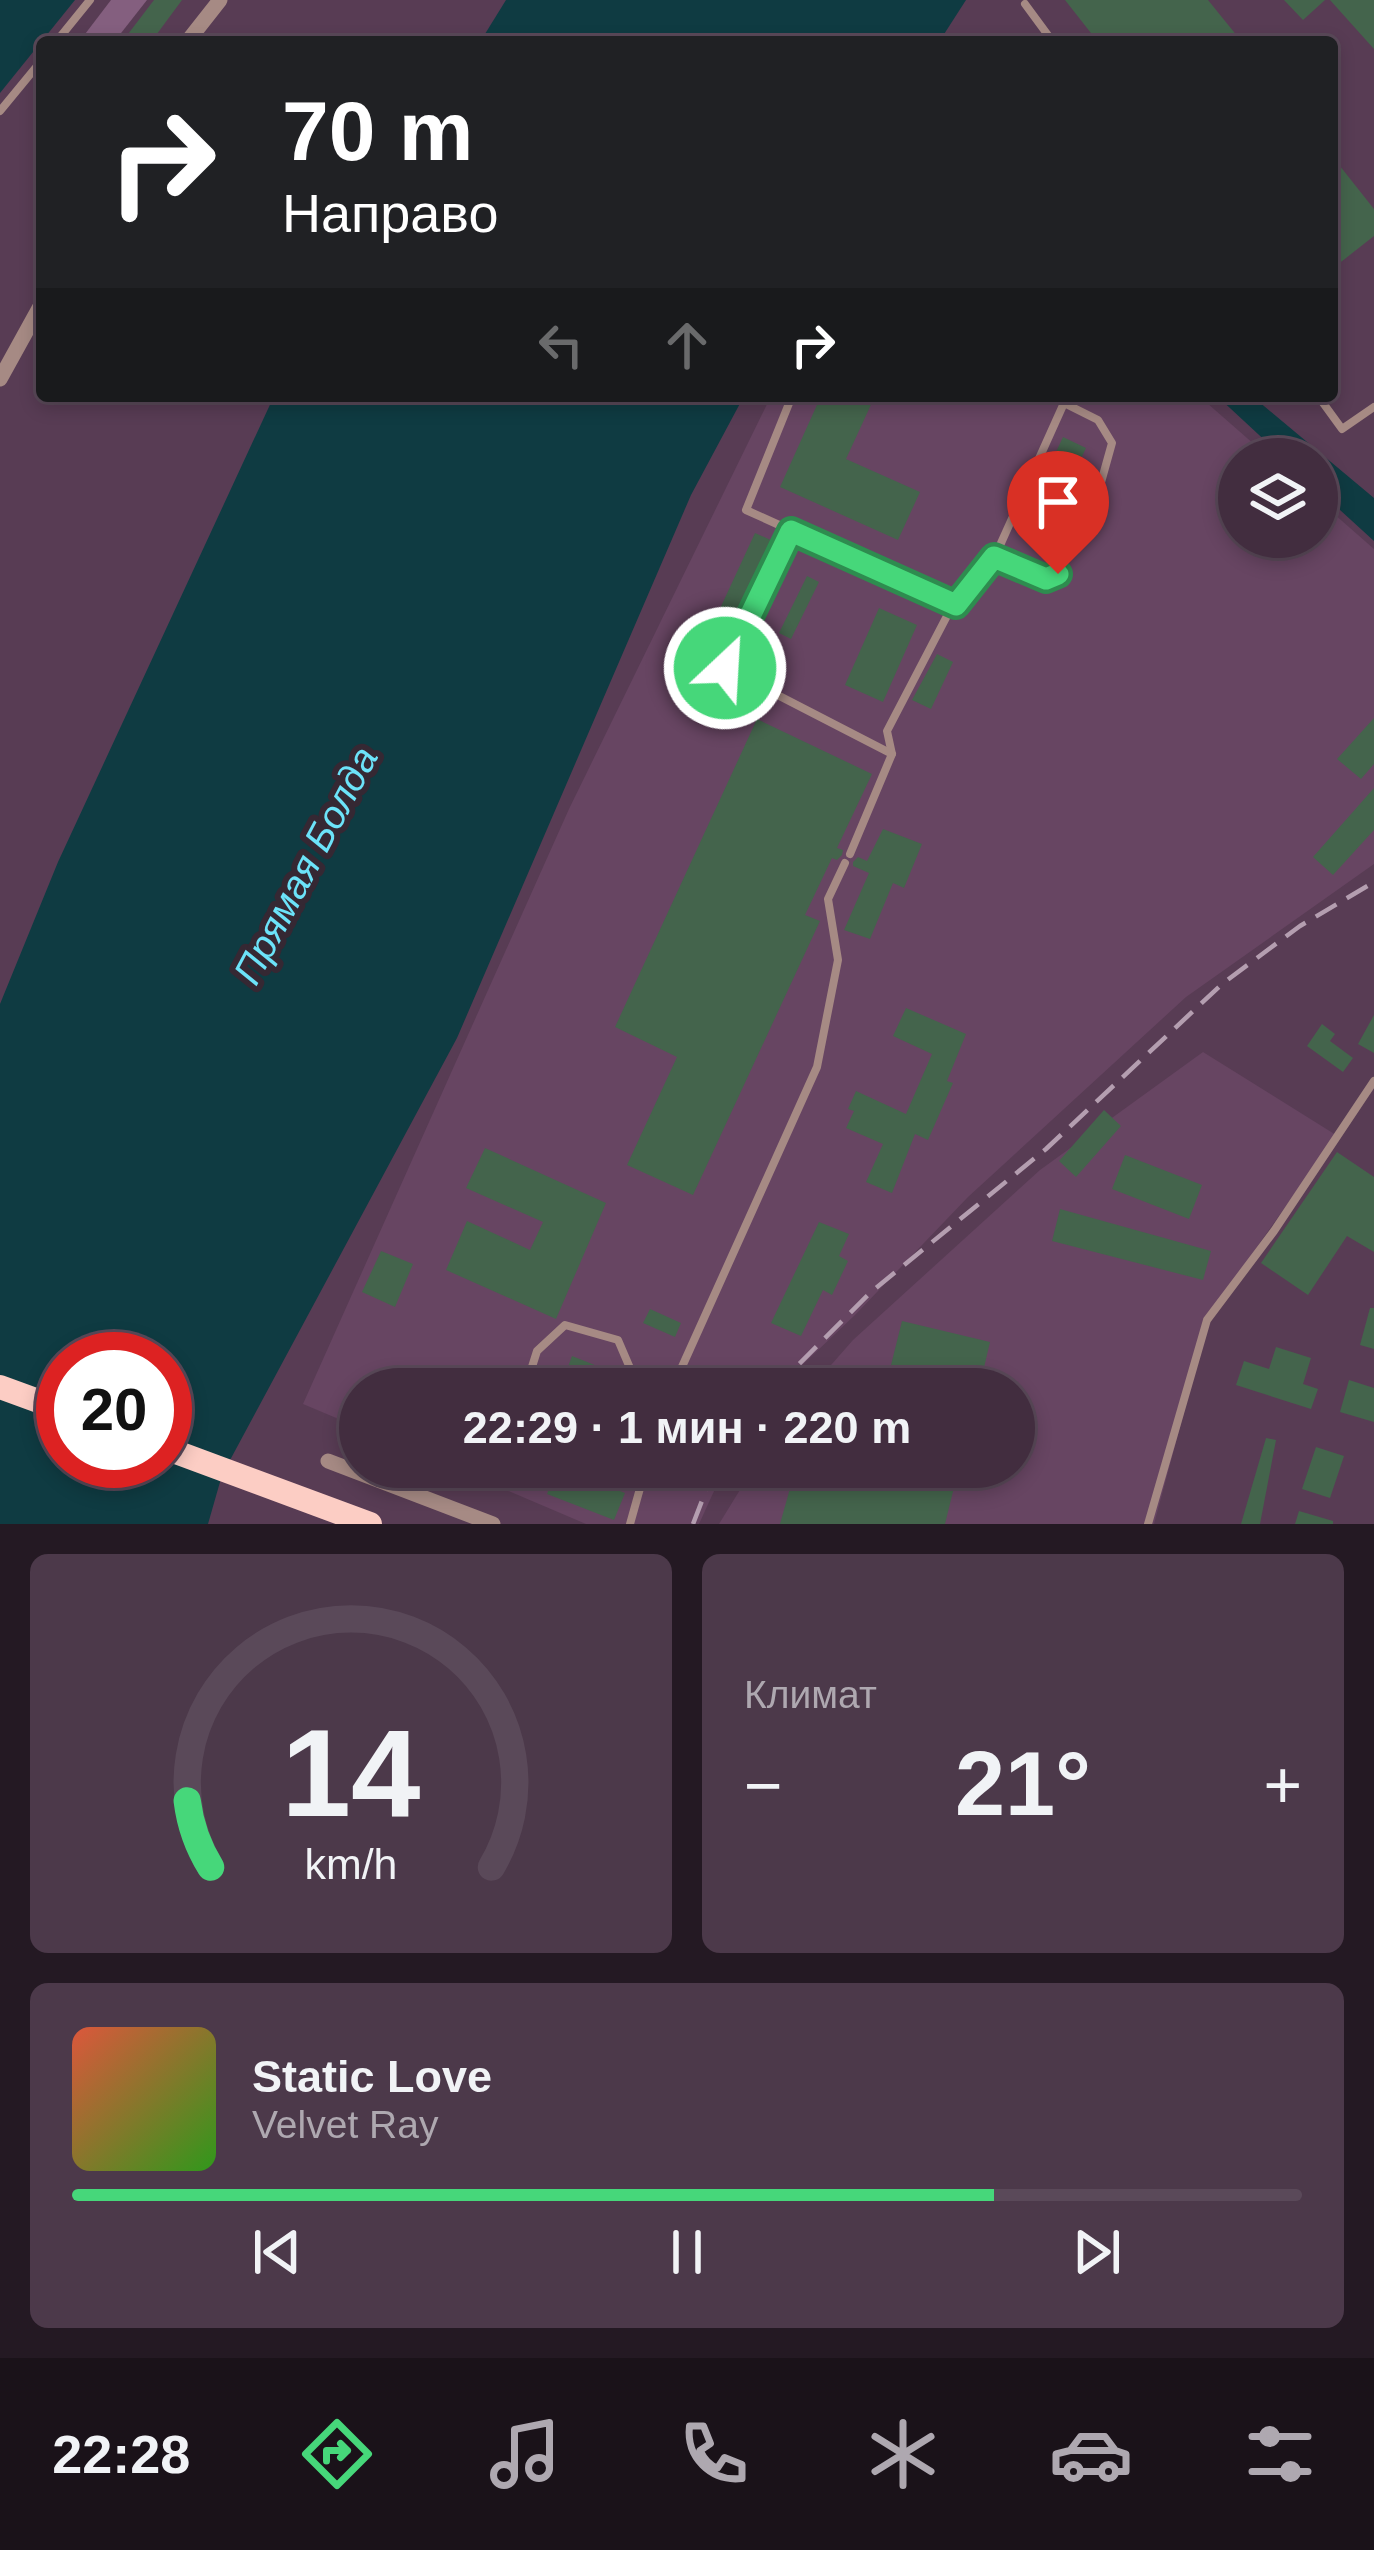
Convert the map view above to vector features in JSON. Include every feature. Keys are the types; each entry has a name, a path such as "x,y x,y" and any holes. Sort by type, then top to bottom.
{"main road":[{"path":"0,1387 36,1400"},
{"path":"192,1458 370,1524"}],"street":[{"path":"192,36 220,0"},
{"path":"0,379 36,314"},
{"path":"328,1461 493,1524"}],"lane":[{"path":"61,36 90,0"},
{"path":"1024,4 1048,36"},
{"path":"0,111 36,67"},
{"path":"790,402 746,510 956,605"},
{"path":"1322,402 1342,429 1374,407"},
{"path":"681,1368 817,1067 838,960 828,898 892,754 887,730 956,605 994,557 1064,403 1098,421 1112,443 1100,485 1058,574 1046,579 994,557"},
{"path":"791,531 725,668 892,754"},
{"path":"1148,1524 1208,1320 1374,1081"},
{"path":"532,1368 537,1351 565,1325 618,1340 630,1368"},
{"path":"630,1524 640,1488"}],"shaded area":[{"path":"111,0 147,0 119,36 84,36"},
{"path":"768,402 1206,402 1247,438 1218,438 1218,558 1338,558 1338,517 1374,549 1374,864 1186,997 968,1197 799,1368 339,1368 339,1419 303,1404 569,809"},
{"path":"1203,1052 1336,1135 1211,1312 1154,1524 719,1524 741,1488 1035,1488 1035,1368 828,1368 853,1340 1040,1170"},
{"path":"501,1488 715,1488 699,1524 586,1524"}],"water":[{"path":"0,0 75,0 46,36 36,36 36,48 0,93"},
{"path":"506,0 966,0 943,36 484,36"},
{"name":"Прямая Болда","path":"271,402 741,402 691,495 457,1038 222,1475 208,1524 0,1524 0,1004 58,862"},
{"path":"1223,402 1259,402 1302,438 1262,438"},
{"path":"1338,468 1374,498 1374,541 1338,508"}],"building":[{"path":"154,0 182,0 155,36 127,36"},
{"path":"1065,0 1208,0 1237,36 1093,36"},
{"path":"1284,0 1325,0 1303,20"},
{"path":"1330,0 1374,0 1374,49"},
{"path":"1338,164 1374,209 1374,236 1338,264"},
{"path":"818,402 872,402 846,459 920,492 898,540 780,487"},
{"path":"1063,437 1086,448 1042,540 1020,529"},
{"path":"755,533 773,541 723,650 705,641"},
{"path":"807,576 819,582 791,639 779,633"},
{"path":"879,608 917,625 883,702 845,685"},
{"path":"937,654 953,662 931,709 912,700"},
{"path":"1374,718 1374,764 1361,779 1337,759"},
{"path":"757,719 872,774 837,848 843,850 842,855 832,858 805,915 820,921 693,1195 627,1165 677,1057 615,1027"},
{"path":"1374,788 1374,830 1333,875 1313,857"},
{"path":"883,829 922,844 904,888 893,883 870,939 844,930 869,873 853,862 858,857 867,861"},
{"path":"906,1008 966,1034 947,1081 953,1083 928,1140 915,1134 892,1193 866,1182 883,1144 846,1128 856,1091 906,1114 932,1054 893,1036"},
{"path":"1374,1015 1374,1053 1358,1044"},
{"path":"1322,1024 1335,1034 1330,1041 1353,1058 1343,1072 1307,1046"},
{"path":"1104,1110 1121,1126 1076,1177 1059,1161"},
{"path":"485,1148 606,1203 556,1319 446,1270 467,1221 530,1250 543,1222 466,1188"},
{"path":"1337,1152 1374,1177 1374,1252 1347,1236 1308,1295 1261,1263"},
{"path":"1125,1155 1202,1185 1189,1219 1112,1189"},
{"path":"1060,1209 1211,1251 1203,1280 1052,1241"},
{"path":"819,1222 849,1234 839,1256 848,1261 832,1295 823,1290 801,1336 771,1323"},
{"path":"381,1251 413,1264 395,1307 362,1292"},
{"path":"1370,1308 1374,1308 1374,1349 1360,1345"},
{"path":"650,1309 681,1323 675,1337 643,1323"},
{"path":"902,1321 990,1342 984,1368 890,1368"},
{"path":"1276,1347 1311,1358 1303,1384 1318,1389 1311,1409 1236,1385 1244,1361 1269,1369"},
{"path":"572,1356 602,1368 568,1368"},
{"path":"1349,1380 1374,1388 1374,1422 1340,1412"},
{"path":"1266,1438 1276,1440 1260,1524 1241,1524"},
{"path":"1316,1447 1344,1456 1330,1498 1302,1489"},
{"path":"549,1488 612,1488 625,1493 614,1520 547,1494"},
{"path":"790,1488 954,1488 945,1524 780,1524"},
{"path":"1299,1511 1333,1521 1333,1524 1295,1524"}],"railway":[{"path":"795,1368 871,1292 1046,1149 1222,984 1300,926 1374,882"},
{"path":"693,1524 707,1488"}],"route":[{"path":"725,668 791,531 956,605 994,557 1046,579 1058,574"}]}
